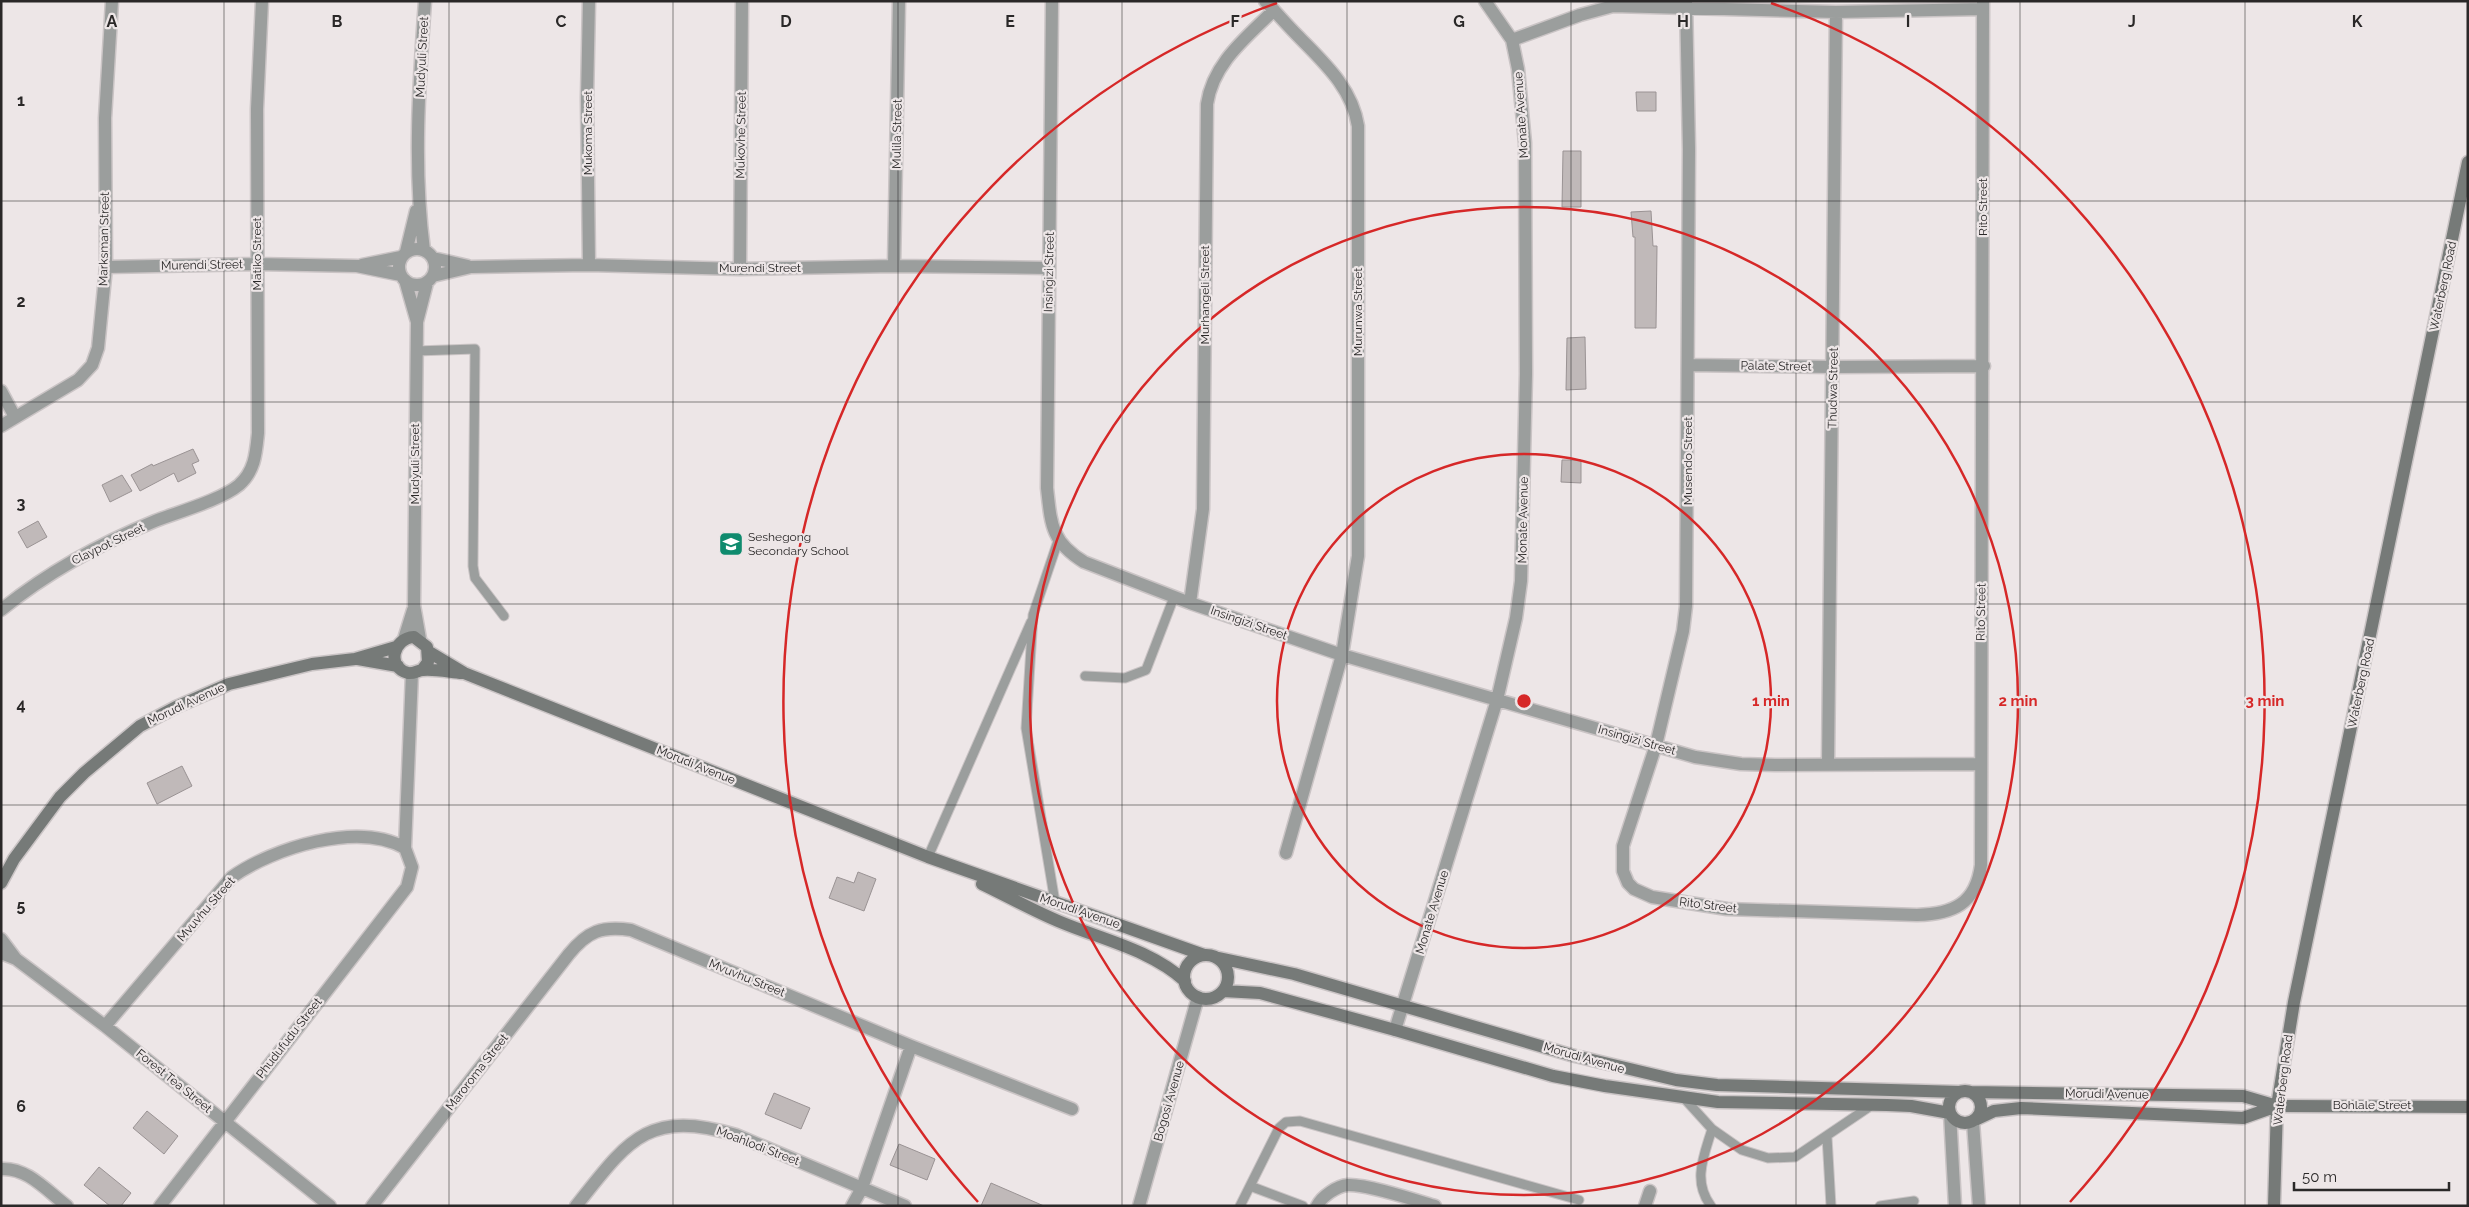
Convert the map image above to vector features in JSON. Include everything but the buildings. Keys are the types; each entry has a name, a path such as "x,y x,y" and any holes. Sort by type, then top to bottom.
{"street":[{"name":"Marksman Street","path":"1,426 78,380 92,365 98,348 106,267 105,118 112,1"},
{"name":"Matiko Street","path":"224,494 239,485 246,476 254,464 256,452 257,109 262,1"},
{"name":"Mudyuli Street","path":"424,1 420,72 418,203 429,254"},
{"name":"Mukoma Street","path":"589,1 587,98 589,265"},
{"name":"Mukovhe Street","path":"740,269 742,1"},
{"name":"Mulila Street","path":"894,266 899,1"},
{"name":"Insingizi Street","path":"1052,1 1047,488 1051,524 1058,541 1068,552 1084,562 1190,603 1342,654 1497,700 1656,744 1695,757 1741,764 1980,764"},
{"name":"Monate Avenue","path":"1396,1030 1497,700 1516,618 1522,571 1526,374 1525,143 1518,69 1512,40 1485,1"},
{"path":"1512,40 1580,15 1613,6 1686,5 1836,12 1983,5"},
{"name":"Musendo Street","path":"1652,897 1634,889 1628,883 1623,871 1622,846 1656,744 1686,606 1689,149 1686,5"},
{"name":"Rito Street","path":"1652,897 1704,906 1753,910 1936,914 1951,910 1964,902 1974,892 1979,880 1982,865 1980,764 1984,366 1983,5"},
{"name":"Murhangeli Street","path":"1190,603 1203,509 1207,104 1209,90 1222,63 1269,6"},
{"name":"Murunwa Street","path":"1269,6 1317,55 1340,82 1351,98 1358,126 1358,556 1351,611 1342,654 1286,853"},
{"name":"Thudwa Street","path":"1828,765 1834,367 1836,12"},
{"name":"Waterberg Road","path":"2274,1206 2277,1106 2305,947 2468,162"},
{"name":"Mudyuli Street","path":"404,254 418,203"},
{"path":"418,248 429,254 436,264 430,280 415,285 403,278 399,263 404,254 418,248"},
{"name":"Murendi Street","path":"357,266 404,254"},
{"name":"Murendi Street","path":"429,254 470,267"},
{"name":"Murendi Street","path":"106,267 256,264 357,266 403,278"},
{"name":"Murendi Street","path":"430,280 470,267 589,265 740,269 894,266 1049,268"},
{"name":"Mudyuli Street","path":"403,278 417,322"},
{"name":"Mudyuli Street","path":"420,639 414,605 416,351 417,322 430,280"},
{"name":"Palate Street","path":"1688,365 1834,367 1984,366"},
{"path":"1,391 15,417"},
{"name":"Claypot Street","path":"1,610 46,576 79,556 153,522 224,494"},
{"name":"Mudyuli Street","path":"400,643 414,605"},
{"path":"409,638 420,639 429,652 428,662 417,671 401,670 394,659 400,643 409,638"},
{"name":"Morudi Avenue","path":"1,883 14,859 60,797 84,773 140,726 176,707 229,684 312,664 355,659 400,643"},
{"name":"Morudi Avenue","path":"429,652 464,673 928,857 1204,955"},
{"name":"Morudi Avenue","path":"355,659 398,666"},
{"path":"405,848 417,671"},
{"name":"Morudi Avenue","path":"417,671 464,673"},
{"name":"Mvuvhu Street","path":"105,1026 232,877 244,868 264,858 322,841 371,837 392,840 405,848"},
{"name":"Phudufudu Street","path":"160,1206 407,887 412,867 405,848"},
{"name":"Morudi Avenue","path":"928,857 1057,920 1150,956 1171,968 1185,981"},
{"name":"Morudi Avenue","path":"1,867 14,859"},
{"name":"Mvuvhu Street","path":"582,940 603,929 631,930 911,1046 1072,1109"},
{"name":"Forest Tea Street","path":"1,940 16,959 105,1026 330,1206"},
{"name":"Maroroma Street","path":"372,1206 582,940"},
{"name":"Forest Tea Street","path":"1,953 16,959"},
{"path":"1204,955 1219,958 1227,970 1226,985 1223,991 1211,998 1198,997 1187,988 1185,981 1187,967 1191,961 1204,955"},
{"name":"Morudi Avenue","path":"1219,958 1294,974 1571,1055 1676,1080 1717,1085 1965,1092 2243,1096"},
{"name":"Morudi Avenue","path":"1223,991 1260,994 1396,1030 1553,1076 1684,1097 1761,1104 1911,1106 1950,1113"},
{"name":"Bogosi Avenue","path":"1139,1206 1198,997"},
{"path":"852,1206 862,1188 911,1046"},
{"path":"1955,1206 1950,1103 1965,1092 1975,1094 1981,1103 1982,1109 1975,1120 1979,1206"},
{"name":"Bohlale Street","path":"2243,1096 2277,1106 2468,1106"},
{"name":"Bohlale Street","path":"2243,1118 2277,1106"},
{"name":"Morudi Avenue","path":"1975,1120 1994,1111 2021,1108 2243,1118"},
{"path":"1950,1113 1957,1122 1975,1120"},
{"name":"Moahlodi Street","path":"576,1206 616,1156 633,1140 651,1130 671,1126 710,1127 736,1135 905,1206"},
{"path":"1,1169 12,1168 23,1172 67,1206"},
{"path":"1317,1206 1320,1200 1348,1185 1435,1206"},
{"path":"1645,1206 1650,1191"}],"lane":[{"path":"416,351 475,349 474,578 504,616"},
{"path":"928,857 1033,615 1058,541"},
{"path":"1085,676 1125,678 1146,670 1174,597"},
{"path":"1033,615 1026,728 1055,902"},
{"path":"1684,1097 1712,1129 1742,1150 1768,1158 1795,1157 1872,1105"},
{"path":"1240,1206 1279,1128 1286,1122 1300,1121 1579,1200"},
{"path":"1710,1206 1702,1192 1699,1170 1712,1129"},
{"path":"1826,1137 1831,1206"},
{"path":"1250,1186 1303,1206"},
{"path":"1880,1206 1914,1201"}],"place":[{"name":"Seshegong Secondary School","path":"731,544"}]}
